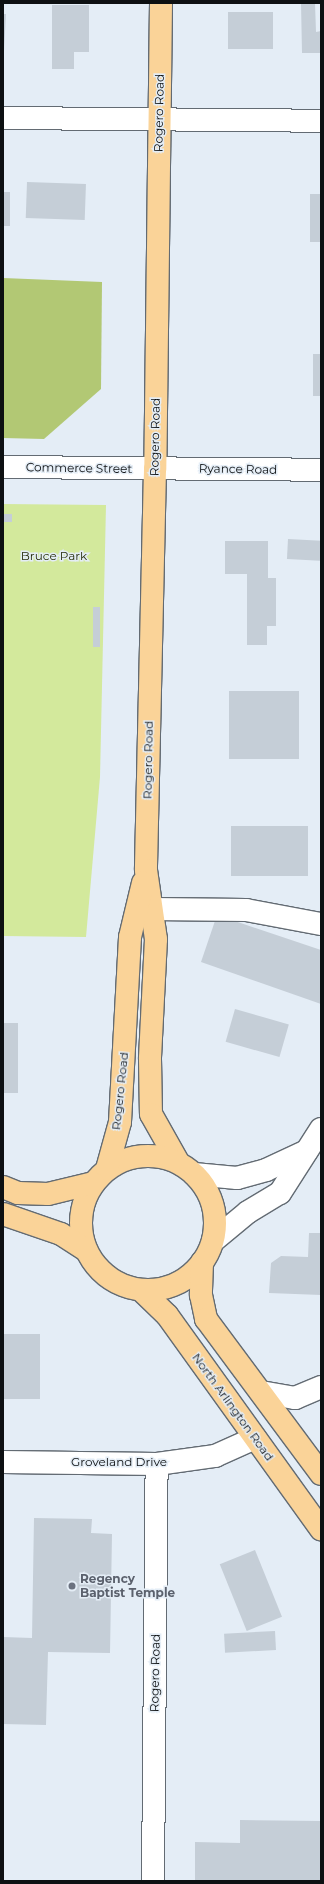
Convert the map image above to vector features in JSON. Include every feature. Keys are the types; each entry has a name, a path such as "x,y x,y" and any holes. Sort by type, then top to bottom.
{"main road":[{"name":"Rogero Road","path":"161,3 155,469 146,870 156,939 150,1059 151,1114 186,1168"},
{"name":"Rogero Road","path":"100,1176 120,1122 130,937 146,870"},
{"path":"3,1187 18,1193 48,1194 100,1176 134,1156 164,1157 186,1168 204,1185 215,1212 213,1241 202,1262 193,1273 175,1284 141,1290 127,1287 102,1273 86,1250 80,1223 81,1209 100,1176"},
{"path":"3,1214 61,1234 86,1250"},
{"path":"202,1262 201,1295 206,1319 321,1474"},
{"name":"North Arlington Road","path":"141,1290 167,1315 321,1529"}],"street":[{"path":"3,118 321,121"},
{"name":"Commerce Street","path":"3,467 155,469"},
{"name":"Ryance Road","path":"155,469 321,470"},
{"path":"152,909 246,910 321,924"},
{"path":"213,1241 248,1212 280,1193 321,1129"},
{"path":"186,1168 237,1178 266,1170 307,1151"},
{"path":"261,1392 295,1398 321,1386"},
{"name":"Groveland Drive","path":"3,1462 157,1464 215,1456 255,1438"},
{"name":"Rogero Road","path":"153,1881 157,1464"}],"green space":[{"path":"3,278 102,282 101,389 44,439 3,438"},
{"name":"Bruce Park","path":"3,504 106,505 100,777 86,937 3,936"}],"building":[{"path":"301,3 315,3 316,32 321,31 321,53 302,53"},
{"path":"52,5 89,5 89,52 74,52 74,69 52,69"},
{"path":"228,12 273,12 273,49 228,49"},
{"path":"3,14 6,14 4,51 3,51"},
{"path":"27,182 86,184 85,220 26,218"},
{"path":"3,192 10,192 10,226 3,226"},
{"path":"310,194 321,194 321,242 310,242"},
{"path":"313,354 321,354 321,396 313,396"},
{"path":"3,514 12,514 12,522 3,522"},
{"path":"288,539 321,541 320,561 287,559"},
{"path":"225,541 268,541 268,578 276,578 276,626 267,626 267,645 247,645 247,574 225,574"},
{"path":"93,607 100,607 100,647 93,647"},
{"path":"229,691 299,691 299,759 229,759"},
{"path":"231,826 308,826 308,876 231,876"},
{"path":"217,915 321,950 321,1004 201,962"},
{"path":"235,1009 289,1024 279,1057 226,1042"},
{"path":"3,1023 18,1023 18,1093 3,1093"},
{"path":"309,1233 321,1233 321,1295 269,1293 271,1263 281,1256 308,1257"},
{"path":"3,1334 40,1334 40,1399 3,1399"},
{"name":"Regency Baptist Temple","path":"34,1518 92,1519 91,1533 112,1534 110,1653 48,1652 46,1725 3,1724 3,1637 32,1638"},
{"path":"255,1550 282,1617 247,1631 220,1564"},
{"path":"275,1631 276,1650 225,1653 224,1634"},
{"path":"240,1820 321,1821 321,1881 195,1881 195,1842 240,1843"}],"place":[{"name":"Regency Baptist Temple","path":"72,1586"}]}
